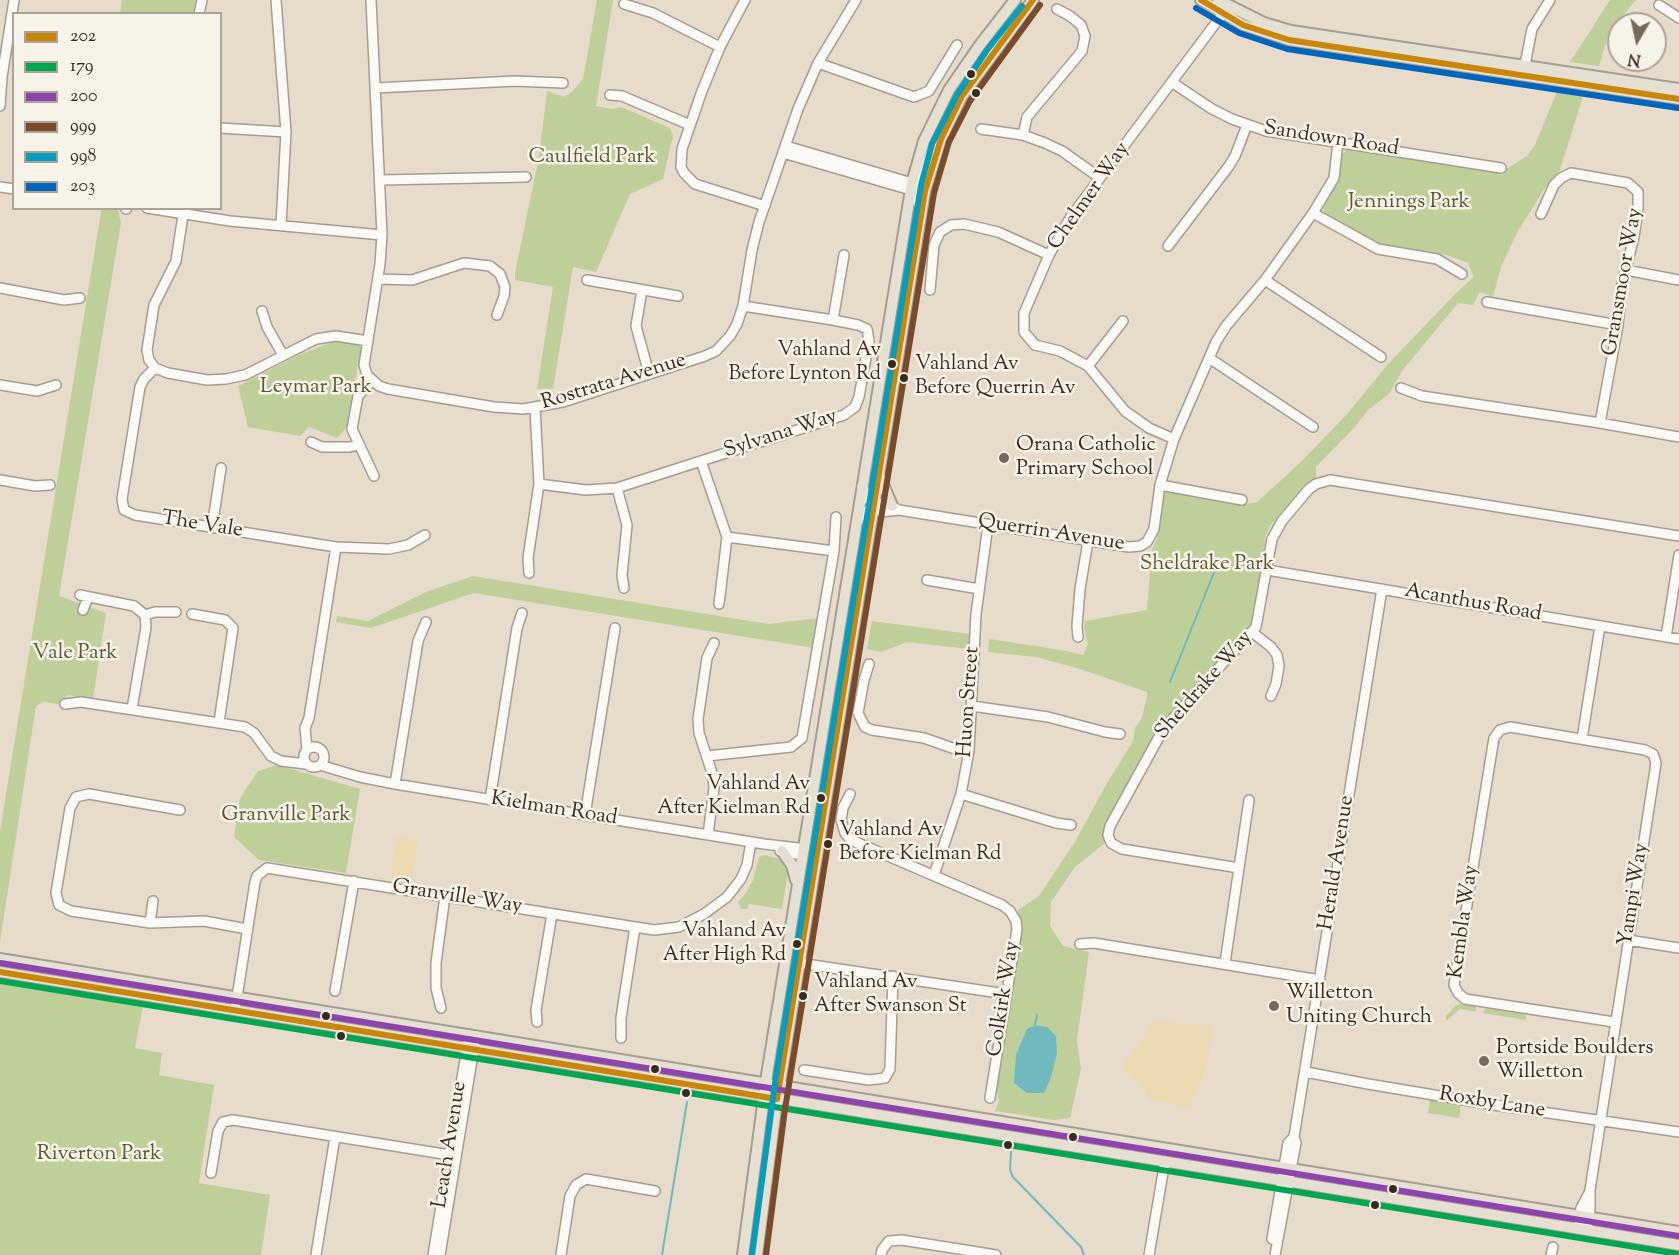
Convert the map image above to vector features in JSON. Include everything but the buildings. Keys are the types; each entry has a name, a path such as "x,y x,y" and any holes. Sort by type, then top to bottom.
{"main road":[{"path":"744,1255 764,1097 801,849 912,186 924,141 949,90 1015,0"},
{"path":"758,1255 777,1099 925,191 941,139 971,82 1033,0"},
{"path":"1201,0 1291,31 1679,99"},
{"path":"1524,71 1679,89"},
{"path":"879,475 896,508"},
{"path":"801,849 812,845 816,829 823,820"},
{"path":"801,849 808,858 814,875"},
{"path":"782,851 792,865 797,886"},
{"path":"0,959 1679,1232"},
{"path":"0,972 1679,1245"}],"street":[{"path":"0,106 5,25 14,0"},
{"path":"276,0 286,132 281,225"},
{"path":"371,0 382,235 378,279 364,365 372,381 358,396 352,429 374,476"},
{"path":"745,0 720,47 690,125 681,158 681,167 690,180 703,188 765,206"},
{"name":"Rostrata Avenue","path":"372,381 388,389 494,407 535,408 563,402 716,351 730,336 737,324 743,306 752,250 765,206 784,149 818,63 856,0"},
{"path":"1524,71 1532,29 1550,0"},
{"path":"624,4 646,10 720,47"},
{"path":"1659,5 1679,18"},
{"name":"Chelmer Way","path":"1174,439 1149,428 1125,411 1088,366 1060,351 1035,345 1024,332 1024,314 1027,302 1049,255 1070,218 1173,83 1223,7"},
{"path":"1023,135 1027,117 1082,51 1086,36 1081,25 1057,9"},
{"path":"818,63 914,97 929,91 957,45"},
{"path":"2,77 12,79"},
{"path":"375,88 505,81 563,83"},
{"name":"Sandown Road","path":"1173,83 1212,109 1246,125 1266,131 1501,168"},
{"path":"610,95 622,96 690,125"},
{"path":"1168,246 1229,165 1240,144 1246,125"},
{"path":"222,128 286,132"},
{"path":"981,129 1023,135 1062,151 1100,178"},
{"path":"912,186 922,178 935,144 941,139"},
{"name":"Querrin Avenue","path":"874,505 881,512 896,508 1129,547 1140,546 1147,542 1154,529 1160,485 1174,439 1209,358 1226,326 1265,280 1313,213 1334,177 1338,142"},
{"path":"784,149 912,186"},
{"name":"Gransmoor Way","path":"1541,213 1554,185 1571,173 1628,183 1638,192 1634,237 1626,270 1600,423"},
{"path":"380,180 526,177"},
{"path":"912,186 921,215"},
{"path":"157,210 230,221 382,235"},
{"path":"1313,213 1378,249 1437,259 1462,274"},
{"path":"183,215 176,261 154,305 147,350 148,360 155,368 168,373 198,378 226,379 245,375 316,339 336,336 368,341"},
{"path":"930,290 934,245 940,232 951,225 964,224 998,232 1049,255"},
{"path":"833,320 844,255"},
{"path":"378,279 412,280 464,263 490,266 500,274 505,287 504,296 496,315"},
{"path":"1626,270 1679,280"},
{"path":"587,280 678,296"},
{"path":"1265,280 1381,357"},
{"path":"0,288 64,300 80,298"},
{"path":"642,290 636,326 649,374"},
{"path":"1487,302 1618,325"},
{"name":"Sylvana Way","path":"539,484 586,490 617,488 844,415 855,407 859,397 869,333 863,327 743,306"},
{"path":"262,311 267,327 283,355"},
{"path":"1088,366 1123,321"},
{"path":"1209,358 1313,428"},
{"name":"The Vale","path":"155,368 144,379 140,387 122,499 124,510 135,515 336,547 388,549 408,544 425,535"},
{"path":"0,385 37,391 56,385"},
{"path":"1401,388 1422,396 1679,437"},
{"path":"529,573 528,558 539,484 535,408"},
{"path":"311,442 322,447 358,445"},
{"path":"701,461 727,537 719,604"},
{"path":"212,528 221,468"},
{"path":"0,480 34,486 50,485"},
{"name":"Sheldrake Way","path":"1239,868 1122,849 1111,843 1108,835 1110,826 1164,728 1252,632 1258,620 1272,539 1276,528 1309,489 1316,484 1330,480 1679,536"},
{"path":"1160,485 1242,500"},
{"path":"856,523 874,505 862,486"},
{"path":"617,488 627,525 622,575 624,588"},
{"path":"707,756 790,747 802,738 834,551 836,517"},
{"name":"Huon Street","path":"934,875 961,794 969,751 979,590 988,525"},
{"path":"727,537 834,551"},
{"path":"1078,637 1080,589 1088,541"},
{"path":"320,765 311,754 305,728 309,718 336,547"},
{"path":"1666,637 1679,555"},
{"name":"Acanthus Road","path":"1267,570 1679,639"},
{"path":"927,580 979,590"},
{"name":"Herald Avenue","path":"1285,1181 1288,1168 1288,1143 1294,1137 1306,1072 1382,589"},
{"path":"83,610 84,596 134,606 145,615 146,627 132,709"},
{"path":"145,615 155,612 176,612"},
{"path":"490,800 517,628 522,613"},
{"path":"192,614 225,620 233,628 219,722"},
{"path":"395,784 418,641 426,622"},
{"path":"1582,739 1600,626"},
{"path":"585,815 615,628"},
{"path":"1252,632 1271,646 1277,655 1279,666 1271,696"},
{"path":"708,835 714,788 699,733 698,719 707,658 714,644"},
{"path":"869,664 858,713 864,726 872,730 924,738 955,749 969,751"},
{"path":"72,692 69,704 132,709 250,729 268,753 281,761 311,754"},
{"path":"972,706 1048,717 1120,734"},
{"name":"Yampi Way","path":"1500,730 1510,727 1645,750 1653,754 1656,763 1614,1022 1590,1190 1581,1208 1584,1216 1582,1229"},
{"name":"Kembla Way","path":"1500,730 1494,738 1454,985 1465,999 1614,1022"},
{"name":"Kielman Road","path":"345,771 320,765 311,767 311,754 360,777 395,784 801,849"},
{"path":"180,810 89,794 76,797 70,808 56,893 59,905 71,911 150,923 204,921 247,929"},
{"path":"961,794 1056,823 1071,825"},
{"name":"Colkirk Way","path":"850,795 843,808 841,820 845,833 851,840 1002,905 1010,911 1016,921 1017,929 990,1098"},
{"path":"1225,963 1249,800"},
{"name":"Granville Way","path":"235,1010 255,882 262,870 272,868 654,930 679,927 704,914 735,889 747,865 751,842"},
{"name":"Kielman Road","path":"764,844 782,851 801,849"},
{"path":"335,991 354,881"},
{"path":"441,1008 436,988 436,963 446,896"},
{"path":"150,923 153,901"},
{"path":"537,1022 536,1010 552,914"},
{"path":"621,1038 621,1018 635,927"},
{"path":"1628,940 1679,948"},
{"path":"1080,944 1094,943 1320,980"},
{"path":"799,963 1006,994"},
{"path":"804,1070 869,1080 885,1078 890,1069 893,976"},
{"name":"Leach Avenue","path":"440,1255 453,1155 473,1035"},
{"name":"Roxby Lane","path":"1306,1072 1494,1105 1679,1132"},
{"path":"211,1173 218,1131 223,1122 233,1120 453,1155"},
{"path":"316,1255 335,1137"},
{"name":"Leach Avenue","path":"433,1255 453,1155"},
{"path":"1149,1255 1165,1161"},
{"path":"561,1255 570,1196 576,1185 586,1179 655,1191"},
{"path":"1269,1255 1285,1181"},
{"path":"1275,1255 1285,1181"},
{"path":"881,1255 889,1241 902,1240 996,1255"}],"green space":[{"path":"122,0 196,0 193,12 120,12"},
{"name":"Caulfield Park","path":"597,0 613,0 596,106 612,109 621,107 670,128 673,136 663,179 630,194 596,272 573,267 553,389 537,389 553,287 515,280 515,273 539,157 547,91 564,97 572,92 583,79"},
{"path":"1610,0 1636,0 1626,12 1607,12 1607,39 1599,66 1570,62"},
{"name":"Sheldrake Park","path":"1558,89 1584,93 1560,170 1546,186 1517,233 1501,267 1493,297 1480,292 1473,305 1458,303 1402,371 1389,394 1368,410 1316,467 1316,478 1306,484 1270,526 1265,537 1253,622 1246,633 1169,714 1104,828 1104,844 1075,867 1051,902 1050,926 1063,946 1089,952 1077,1040 1081,1069 1070,1118 1054,1120 995,1111 999,1101 997,1092 1004,1030 1020,921 1018,910 1039,896 1076,840 1133,741 1135,728 1142,718 1147,692 1036,657 988,652 989,639 1083,655 1088,644 1084,628 1085,621 1147,610 1152,549 1157,539 1163,495 1169,490 1247,504 1257,502 1301,462 1347,414 1389,363 1474,277 1468,263 1447,255 1379,244 1335,221 1324,211 1323,204 1336,184 1341,156 1346,150 1352,148 1500,173 1527,156 1535,145"},
{"name":"Vale Park","path":"100,210 118,210 121,223 59,596 106,613 93,699 68,695 58,704 43,702 36,706 0,942 0,831"},
{"name":"Leymar Park","path":"338,340 361,346 348,426 337,438 309,427 300,436 248,427 238,386 301,354"},
{"path":"473,576 768,624 819,618 814,648 474,593 371,628 336,622 337,616 368,621 428,591"},
{"path":"872,621 970,634 969,649 907,642 881,652 867,649"},
{"name":"Granville Park","path":"277,765 360,789 346,873 259,860 234,837 240,798 258,771"},
{"path":"765,855 780,859 788,871 782,909 749,904 747,909 741,909 738,902 753,880 759,857"},
{"name":"Riverton Park","path":"0,984 143,1006 135,1048 162,1053 159,1075 214,1085 199,1183 270,1195 261,1255 0,1255"},
{"path":"1456,1005 1475,1006 1477,1012 1460,1009 1446,1021 1446,1016"},
{"path":"1486,1008 1525,1014 1526,1018 1525,1020 1483,1013"},
{"path":"1430,1100 1461,1105 1459,1118 1428,1113"}],"sand":[{"path":"397,837 418,840 412,879 390,876"},
{"path":"1155,1021 1213,1026 1209,1059 1189,1108 1149,1099 1144,1088 1122,1066"}],"water":[{"path":"1035,1025 1047,1027 1056,1036 1057,1054 1044,1093 1027,1093 1014,1083 1016,1055 1027,1029"}],"waterway":[{"path":"1170,682 1215,570"},
{"path":"1035,1025 1037,1015"},
{"path":"662,1255 687,1102"},
{"path":"1011,1152 1010,1170 1013,1177 1081,1247 1084,1255"}],"transit line":[{"name":"202","path":"0,972 777,1099 925,191 941,139 962,96 1033,0"},
{"name":"202","path":"1201,0 1243,25 1289,40 1679,99"},
{"name":"999","path":"766,1255 785,1109 934,193 949,142 970,101 1040,5"},
{"name":"998","path":"752,1255 776,1076 921,185 932,144 957,95 987,50 1022,6"},
{"name":"203","path":"1196,8 1239,33 1287,49 1678,108"},
{"name":"200","path":"1,963 1679,1236"},
{"name":"179","path":"0,981 1678,1254"}],"place":[{"name":"Vahland Av Before Lynton Rd","path":"892,364"},
{"name":"Vahland Av Before Querrin Av","path":"904,378"},
{"name":"Orana Catholic Primary School","path":"1004,458"},
{"name":"Vahland Av After Kielman Rd","path":"821,798"},
{"name":"Vahland Av Before Kielman Rd","path":"828,844"},
{"name":"Vahland Av After High Rd","path":"797,944"},
{"name":"Vahland Av After Swanson St","path":"803,996"},
{"name":"Willetton Uniting Church","path":"1274,1006"},
{"name":"Portside Boulders Willetton","path":"1484,1061"}],"park label":[{"name":"Jennings Park","path":"1409,203"}]}
